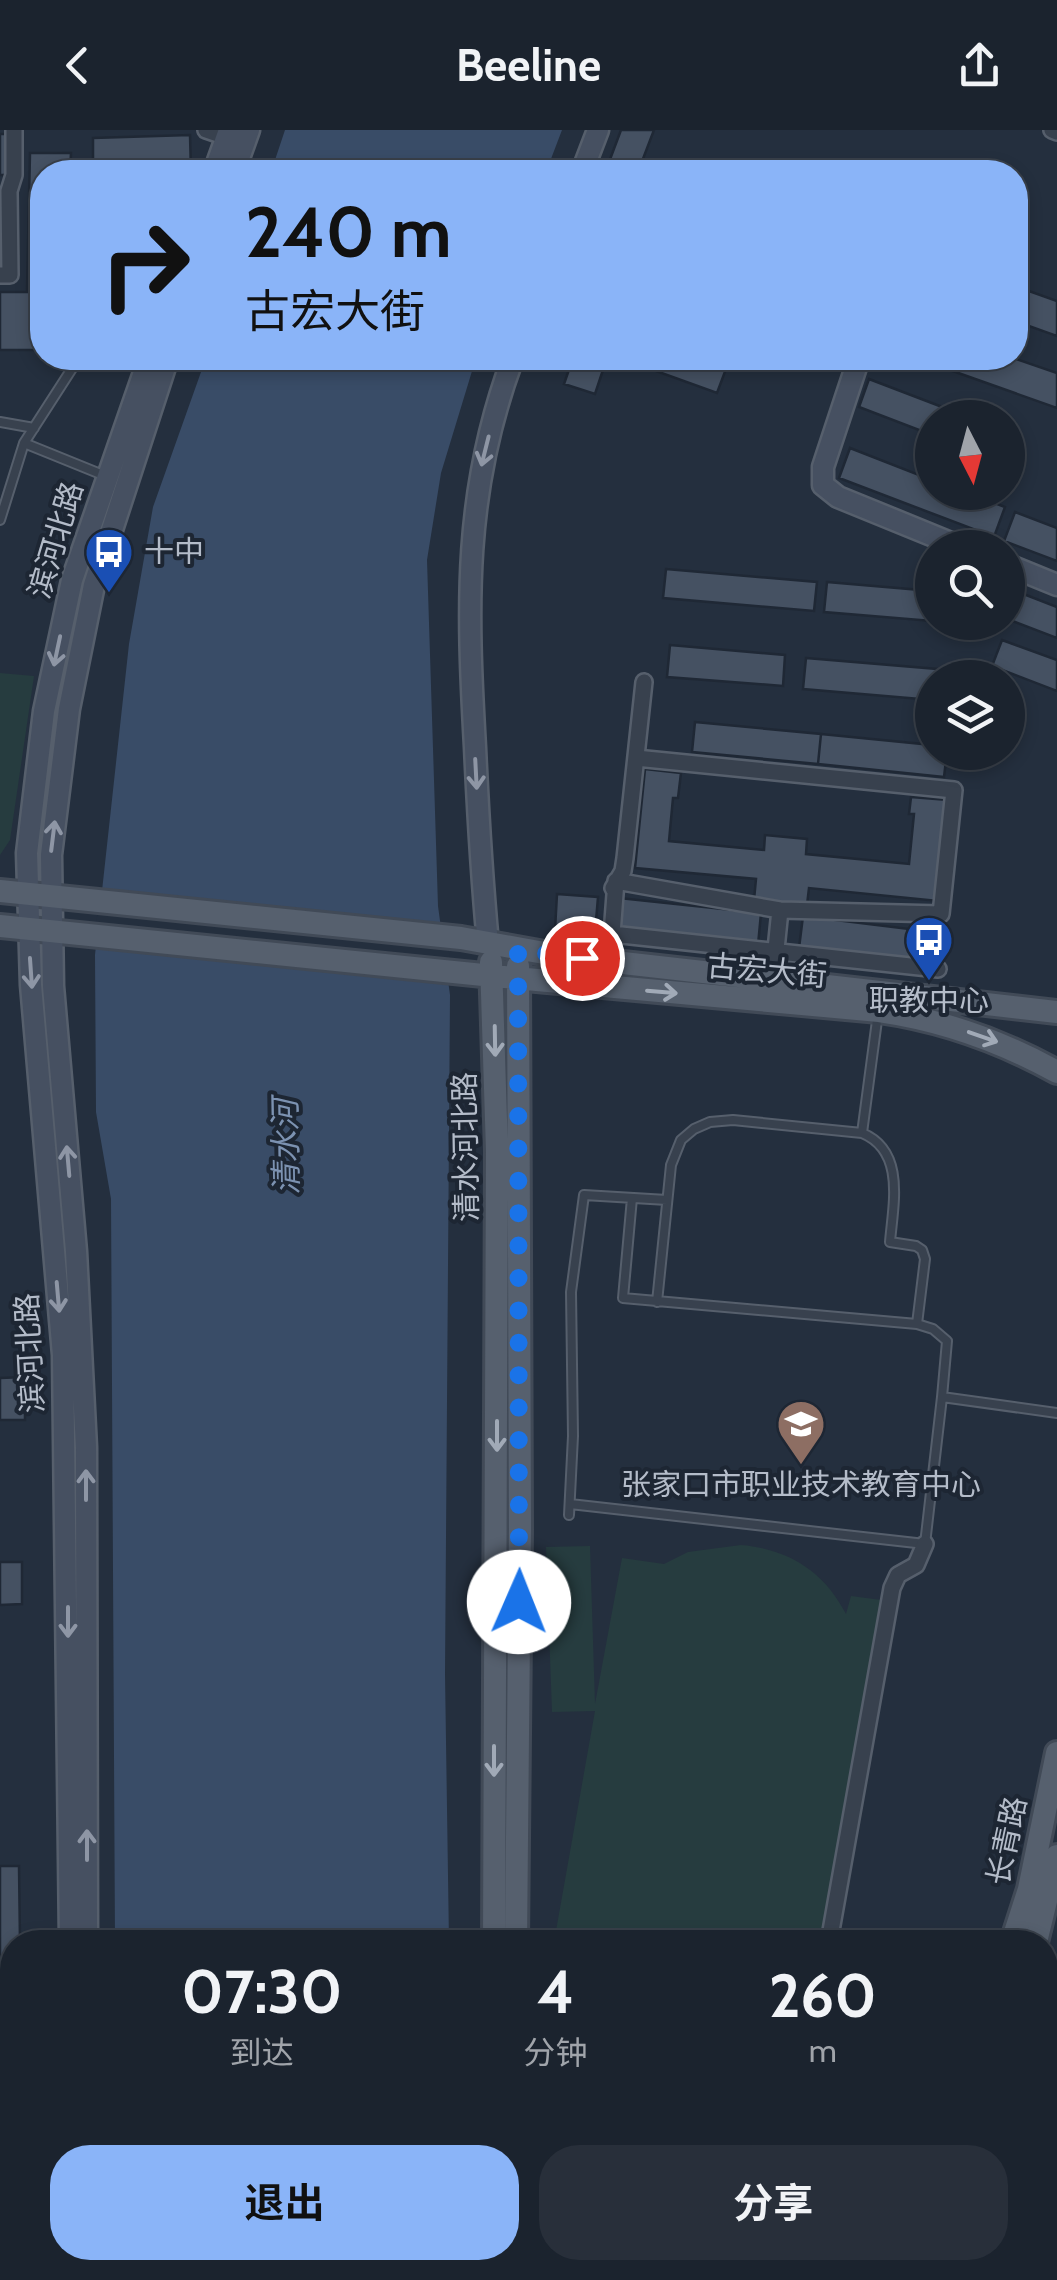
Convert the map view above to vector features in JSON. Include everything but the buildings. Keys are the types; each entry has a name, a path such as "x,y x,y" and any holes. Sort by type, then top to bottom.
{"main road":[{"path":"587,160 598,130"},
{"path":"221,160 237,135"},
{"path":"235,160 237,135"},
{"name":"滨河北路","path":"70,1930 63,1355 39,894 50,855 69,709 94,585 145,370"},
{"name":"滨河北路","path":"116,480 163,370"},
{"name":"清水河北路","path":"494,1930 497,1429 493,976 469,645 471,540 481,466 509,370"},
{"path":"854,370 823,467 823,484 838,497 920,530"},
{"path":"1025,573 1057,586"},
{"name":"古宏大街","path":"0,891 461,938 604,961 1051,1010"},
{"name":"古宏大街","path":"0,926 878,1011 932,1021 980,1036 1022,1052 1057,1072"},
{"name":"滨河北路","path":"39,930 76,1251 86,1447 87,1930"},
{"name":"清水河北路","path":"516,1930 520,1529 518,950"},
{"name":"长青路","path":"1016,1930 1057,1752"},
{"name":"长青路","path":"1039,1930 1057,1856"}],"street":[{"path":"0,275 10,275 4,191 14,175 14,130"},
{"path":"206,130 237,135"},
{"path":"604,961 609,896 626,858 644,682"},
{"path":"616,881 780,910 942,914 954,790 636,758"},
{"path":"616,881 612,934 938,970"},
{"path":"773,979 780,910"},
{"path":"831,1930 892,1588 898,1575 916,1565 925,1544"}],"lane":[{"path":"0,520 24,443 72,370"},
{"path":"0,422 34,428"},
{"path":"24,443 116,480"},
{"path":"862,1132 878,1011"},
{"path":"657,1302 674,1152 694,1128 733,1120 862,1132 880,1143 888,1155 895,1187 890,1242 916,1246 925,1259 917,1324"},
{"path":"569,1515 572,1292 584,1195 667,1200"},
{"path":"570,1504 925,1544 946,1341 933,1329 917,1324 623,1298 632,1198"},
{"path":"942,1398 1057,1413"}],"green space":[{"path":"0,673 34,676 10,840 0,855"},
{"path":"741,1545 774,1551 816,1574 846,1614 851,1596 881,1600 822,1930 556,1930 595,1711 552,1712 546,1547 590,1546 595,1704 622,1558 664,1564 688,1552"}],"water":[{"path":"285,130 562,130 551,160 275,160"},
{"name":"清水河","path":"202,370 472,370 441,473 427,560 438,906 450,995 445,1674 449,1930 115,1930 111,1199 96,1112 95,955 129,644 153,507"}],"pier":[{"path":"100,889 445,924 453,980 94,944"}],"place":[{"name":"十中","path":"109,594"},
{"name":"职教中心","path":"929,982"},
{"name":"张家口市职业技术教育中心","path":"801,1466"}],"route":[{"path":"519,1602 518,950 582,958"}]}
